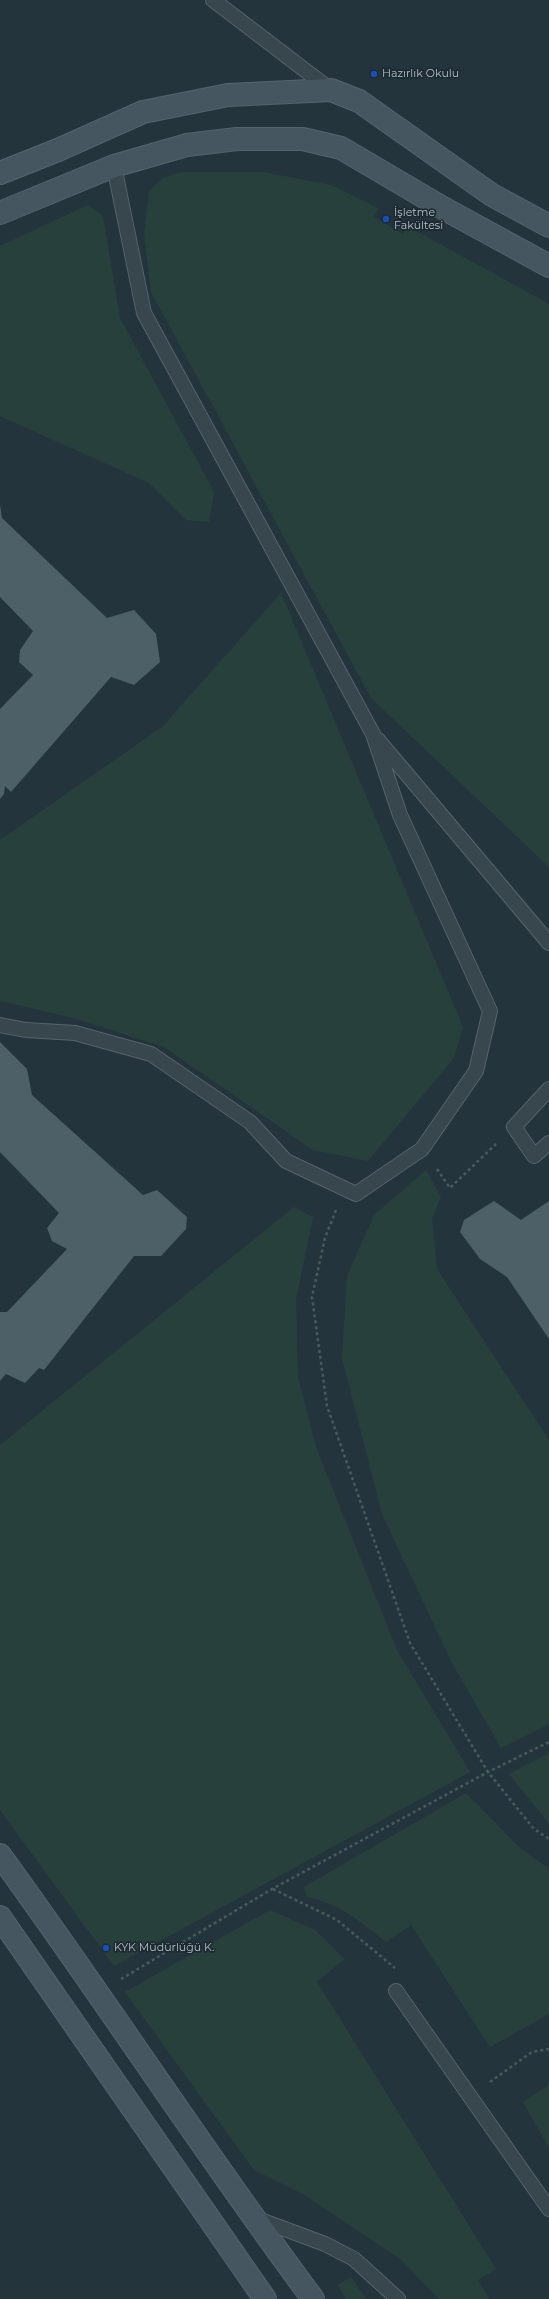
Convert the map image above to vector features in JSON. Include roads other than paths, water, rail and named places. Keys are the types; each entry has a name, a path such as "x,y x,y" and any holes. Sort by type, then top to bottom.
{"street":[{"path":"0,173 58,150 143,112 228,94 331,90 359,101 492,195 549,226"},
{"path":"0,213 114,166 187,145 237,139 303,139 341,148 443,208 549,266"},
{"path":"0,1856 98,1992 252,2216 313,2299"},
{"path":"0,1917 265,2299"}],"lane":[{"path":"213,0 331,90"},
{"path":"0,1025 26,1030 76,1033 150,1054 250,1122 286,1161 356,1194 422,1149 476,1071 490,1011 400,815 373,734 144,313 114,166"},
{"path":"373,734 549,943"},
{"path":"549,1088 514,1127 534,1156 549,1143"},
{"path":"396,1991 549,2209"},
{"path":"252,2216 326,2244 354,2259 398,2299"}],"place":[{"name":"Hazırlık Okulu","path":"374,74"},
{"name":"İşletme Fakültesi","path":"386,219"},
{"name":"KYK Müdürlüğü K.","path":"106,1948"}]}
